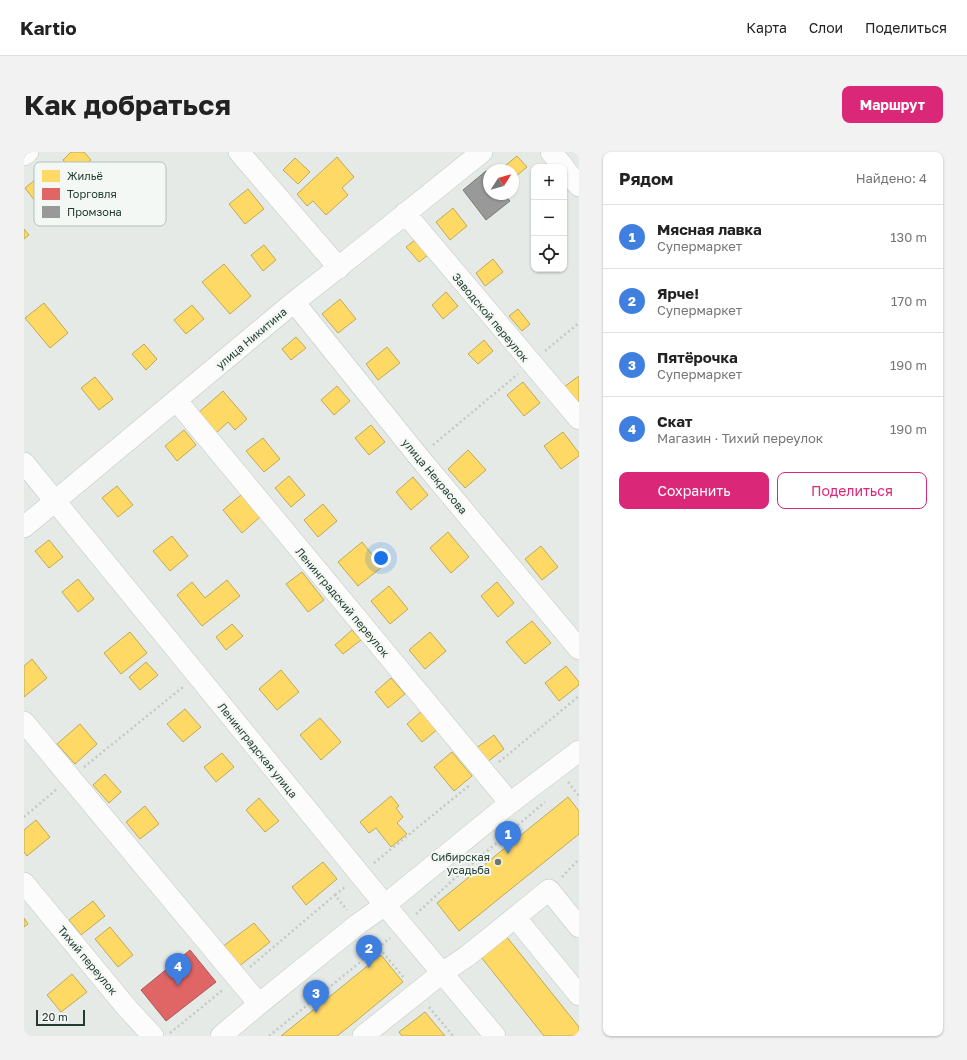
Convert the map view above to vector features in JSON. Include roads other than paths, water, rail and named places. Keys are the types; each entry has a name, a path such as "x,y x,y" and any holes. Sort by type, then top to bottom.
{"street":[{"path":"24,155 28,152"},
{"path":"239,152 339,268"},
{"name":"улица Никитина","path":"24,527 294,302 339,268 404,213 482,152"},
{"path":"551,152 561,164"},
{"path":"567,171 579,186"},
{"name":"Заводской переулок","path":"404,213 579,419"},
{"name":"улица Некрасова","path":"294,302 418,456 579,649"},
{"name":"Ленинградский переулок","path":"176,400 510,803"},
{"name":"Ленинградская улица","path":"24,463 494,1036"},
{"path":"24,722 259,1004"},
{"path":"221,1036 358,924 385,905 510,803 579,751"},
{"name":"Тихий переулок","path":"24,883 127,1008 153,1036"},
{"path":"377,1032 404,1005 442,973 466,957 549,890 579,927"},
{"path":"515,918 579,995"}],"place":[{"name":"Мясная лавка","path":"508,854"},
{"name":"Сибирская усадьба","path":"498,862"},
{"name":"Ярче!","path":"369,968"},
{"name":"Скат","path":"178,986"},
{"name":"Пятёрочка","path":"316,1013"}]}
